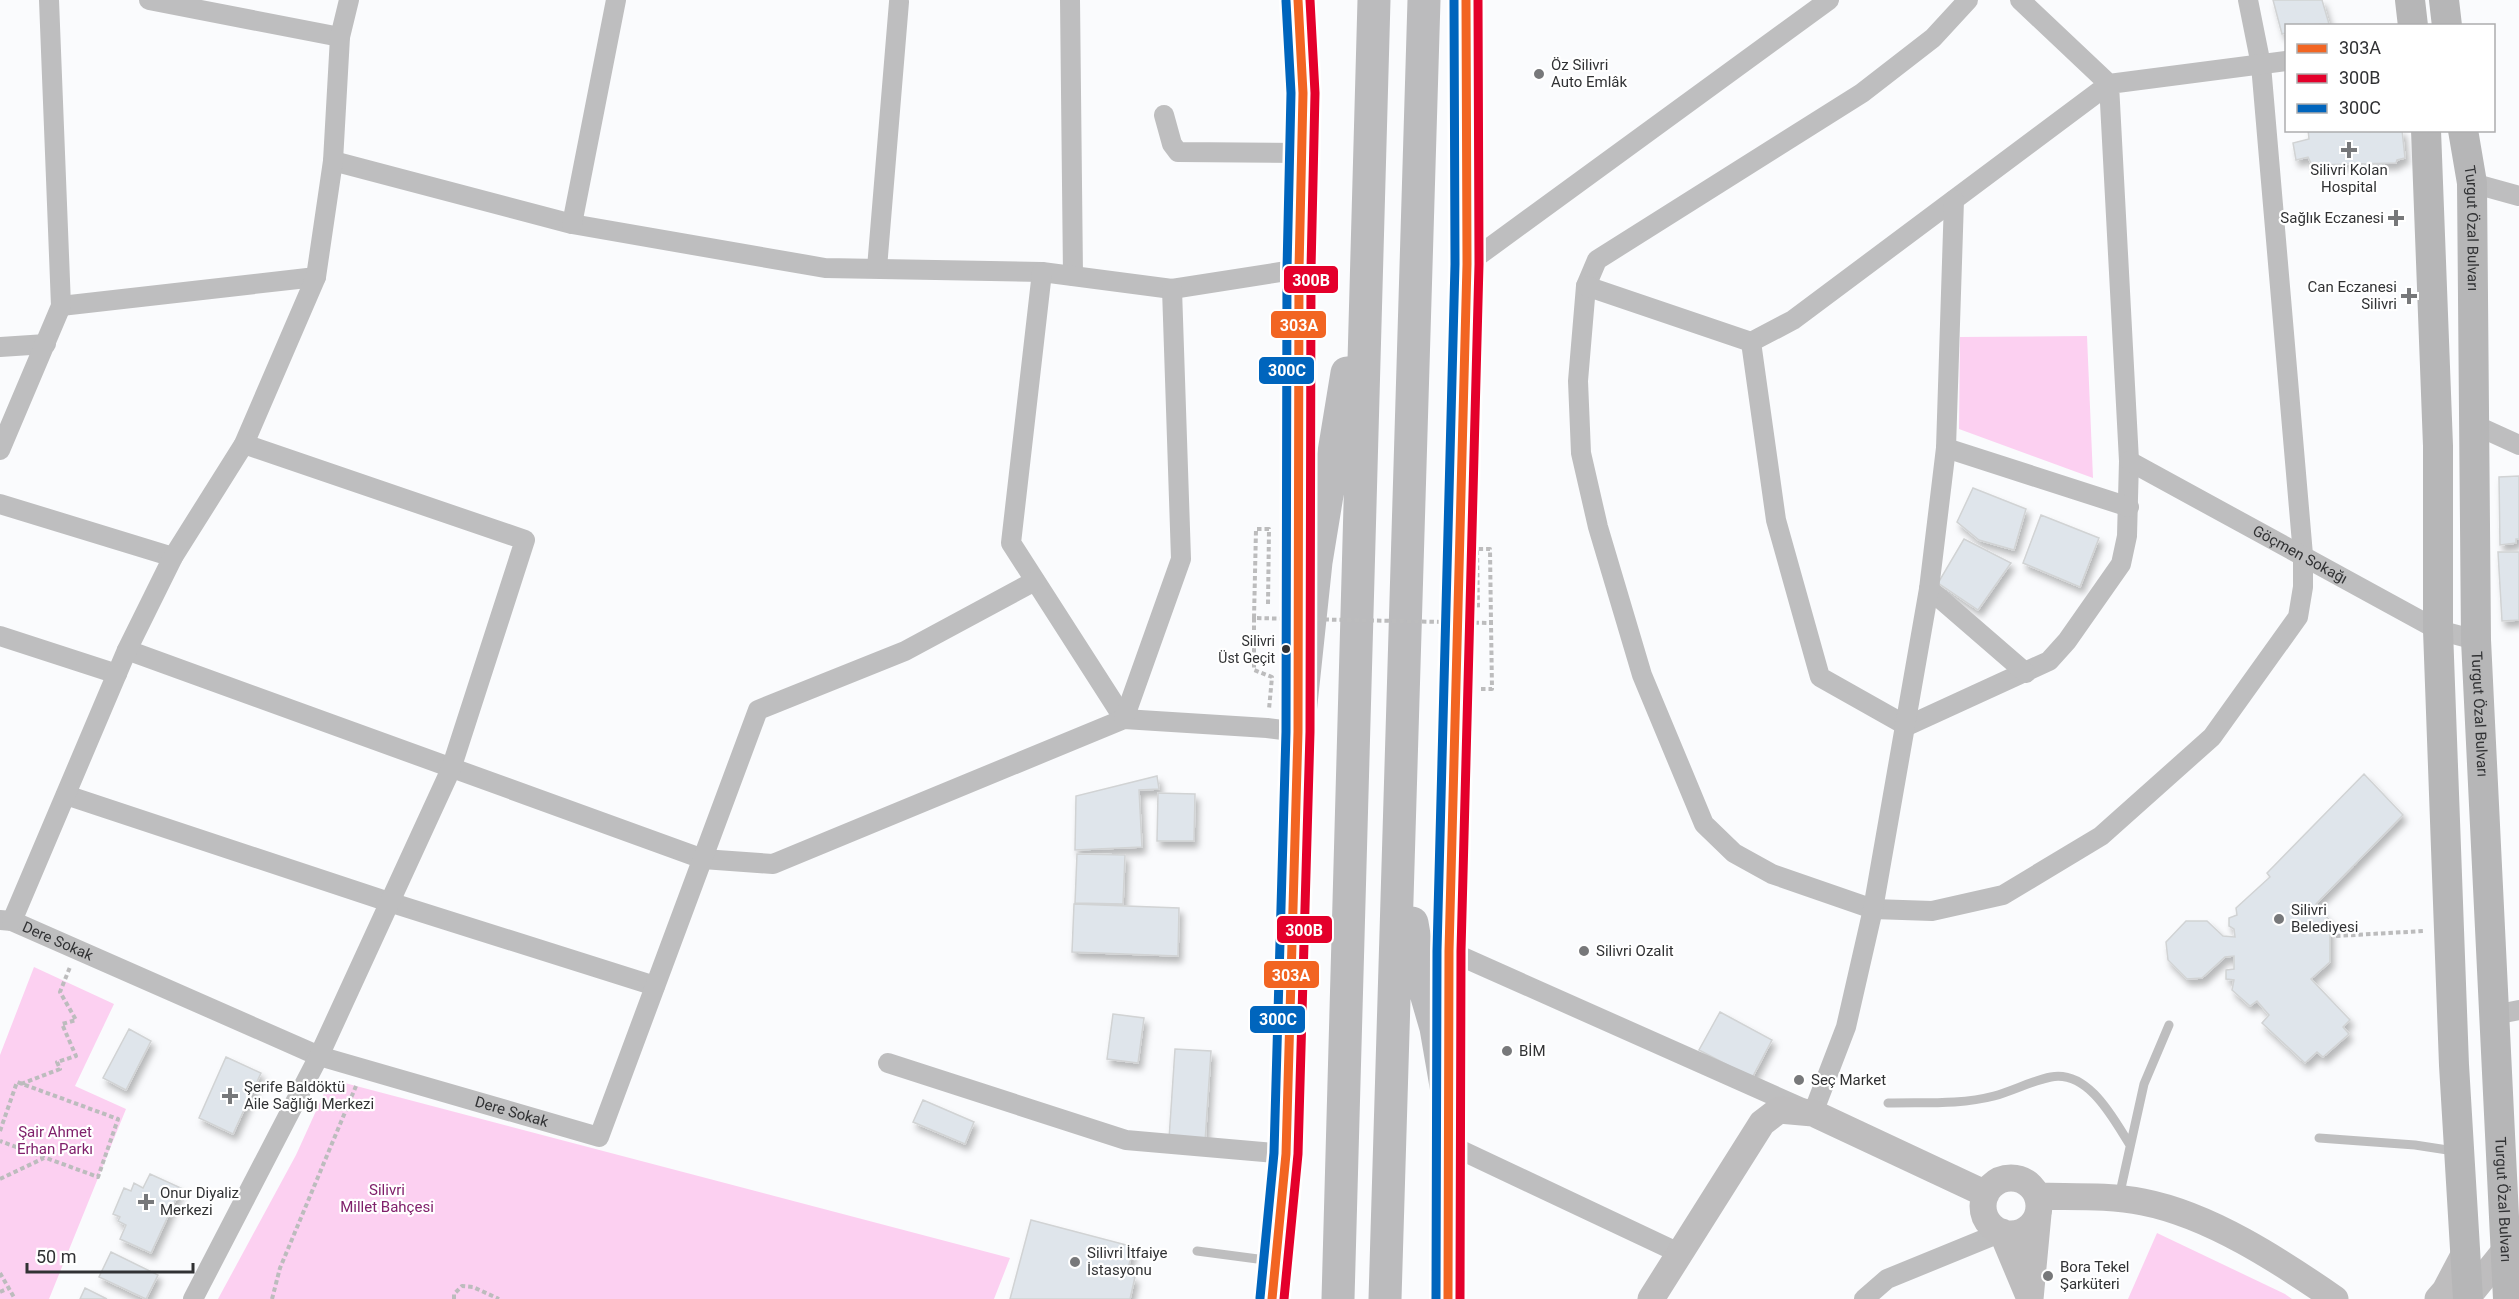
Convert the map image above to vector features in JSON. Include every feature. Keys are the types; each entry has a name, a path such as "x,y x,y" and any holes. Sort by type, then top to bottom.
{"highway":[{"path":"1338,1299 1374,0"},
{"path":"1385,1299 1425,0"},
{"path":"1283,730 1316,562 1366,274"},
{"path":"1400,854 1421,976 1436,1028 1450,1109"}],"main road":[{"path":"1272,1299 1286,1154 1283,730 1302,153 1303,93 1298,0"},
{"path":"1448,1299 1449,951 1467,264 1466,0"},
{"path":"2410,0 2413,24"},
{"path":"2444,0 2448,24"},
{"path":"2426,132 2438,446 2438,630 2448,930 2467,1298"},
{"name":"Turgut Özal Bulvarı","path":"2463,132 2472,183 2476,640 2506,1012 2510,1190 2504,1252 2508,1299"},
{"path":"1651,1299 1762,1123 1779,1110 1813,1113 1986,1194"},
{"path":"2030,1298 2038,1205 2026,1182 2008,1178 1991,1186 1986,1194 1984,1212 1994,1228 2002,1232 2019,1233 2028,1229 2038,1205"},
{"path":"2038,1205 2118,1199 2144,1202 2200,1220 2242,1242 2335,1299"},
{"path":"2002,1232 2030,1298"},
{"path":"2467,1298 2504,1252"},
{"path":"2438,1299 2445,1291 2465,1253"}],"street":[{"path":"0,450 61,306 49,0"},
{"path":"149,0 340,37"},
{"path":"6,920 66,795 117,674 173,557 244,444 315,277 333,161 340,37 349,0"},
{"path":"572,224 616,0"},
{"path":"1070,0 1073,276"},
{"path":"1467,264 1829,0"},
{"path":"1968,0 1933,38 1862,93 1597,260 1586,286 1578,381 1581,453 1598,527 1642,675 1704,824 1734,853 1772,874 1873,909 1932,911 2003,895 2101,836 2212,737 2298,617 2303,587 2303,555 2261,65 2248,0"},
{"path":"1907,726 2049,661 2067,641 2121,564 2127,536 2129,461 2109,84 2020,0"},
{"path":"877,268 899,2"},
{"path":"1586,286 1751,342 1793,320 2109,84 2285,61"},
{"path":"1164,115 1172,144 1178,152 1302,153"},
{"path":"333,161 572,224 825,268 1042,272 1172,289 1299,269"},
{"path":"2472,183 2519,196"},
{"path":"1449,951 1813,1113 1846,1027 1873,909 1907,726 1929,589 1946,448 1954,200"},
{"path":"1042,272 1011,543 1124,719"},
{"path":"61,306 315,277"},
{"path":"1124,719 1181,560 1172,289"},
{"path":"1751,342 1776,520 1820,677 1907,726"},
{"path":"0,347 46,344"},
{"path":"2473,424 2519,445"},
{"path":"193,1299 319,1056 451,769 525,540 244,444"},
{"path":"1946,448 2128,507"},
{"name":"Göçmen Sokağı","path":"2129,461 2438,630 2476,640"},
{"path":"0,504 173,557"},
{"name":"Dere Sokak","path":"6,920 319,1056 599,1137 758,710 905,651 1035,580"},
{"path":"1929,589 2026,673"},
{"path":"0,636 117,674"},
{"path":"128,650 703,859 772,864 1124,719 1283,730"},
{"path":"66,795 389,902 655,986"},
{"path":"888,1063 1126,1140 1286,1154"},
{"path":"1450,1145 1679,1253"},
{"path":"1864,1299 1887,1279 2002,1232"}],"lane":[{"path":"2118,1199 2144,1084 2169,1025"},
{"path":"1888,1102 1952,1101 1993,1096 2054,1076 2074,1080 2099,1096 2130,1145"},
{"path":"2319,1138 2415,1144 2459,1152"},
{"path":"1197,1251 1275,1261"}],"path":[{"path":"1268,604 1269,529 1256,529 1254,670 1272,677 1283,730"},
{"path":"1478,610 1477,549 1490,549 1492,689"},
{"path":"1254,618 1491,623"},
{"path":"2336,936 2448,930"},
{"path":"21,1084 60,1069 57,1062 76,1056 62,1024 76,1020 60,992 77,950"},
{"path":"272,1299 280,1268 363,1069"},
{"path":"0,1131 17,1082 118,1119 98,1177 0,1142"},
{"path":"0,1179 45,1158"},
{"path":"0,1273 15,1299"},
{"path":"453,1299 454,1294 462,1286 473,1287 499,1299"},
{"path":"0,1292 9,1288"}],"green space":[{"path":"2087,336 2093,478 1959,429 1960,337"},
{"name":"Şair Ahmet Erhan Parkı","path":"34,967 114,1004 75,1086 126,1109 49,1299 0,1299 0,1055"},
{"name":"Silivri Millet Bahçesi","path":"341,1082 1010,1258 994,1299 218,1299 296,1155 326,1089"},
{"path":"2157,1233 2285,1294 2292,1299 2128,1299"}],"building":[{"path":"2273,0 2322,0 2329,24 2285,24 2285,33 2282,34"},
{"name":"Silivri Kolan Hospital","path":"2308,132 2402,132 2405,158 2397,160 2396,163 2312,165 2308,157 2296,160 2293,143 2309,139"},
{"path":"2519,476 2519,539 2516,539 2516,543 2500,545 2499,477"},
{"path":"1973,488 2026,509 2014,550 1979,540 1957,522"},
{"path":"2041,515 2099,538 2080,587 2023,563"},
{"path":"1964,539 2011,563 1978,610 1938,583"},
{"path":"2498,552 2519,552 2519,620 2502,621"},
{"name":"Silivri Belediyesi","path":"2364,774 2403,815 2316,904 2330,921 2330,962 2311,979 2350,1020 2343,1027 2349,1034 2323,1057 2317,1052 2305,1063 2262,1023 2269,1015 2257,1001 2250,1006 2232,990 2234,980 2226,979 2226,970 2234,969 2234,956 2225,957 2202,978 2187,979 2168,960 2166,942 2186,921 2207,921 2223,936 2235,937 2234,929 2229,926 2229,918 2237,915 2236,908 2270,877 2267,873"},
{"path":"1157,776 1159,789 1139,790 1142,847 1075,850 1076,796"},
{"path":"1158,793 1195,794 1194,841 1157,841"},
{"path":"1077,854 1125,855 1123,904 1075,903"},
{"path":"1074,904 1179,908 1178,956 1072,952"},
{"path":"1720,1012 1772,1040 1752,1078 1699,1050"},
{"path":"1113,1014 1144,1018 1138,1063 1107,1059"},
{"path":"129,1029 151,1041 126,1090 103,1078"},
{"path":"1175,1049 1211,1051 1205,1142 1169,1139"},
{"name":"Şerife Baldöktü Aile Sağlığı Merkezi","path":"226,1057 261,1073 233,1134 199,1118"},
{"path":"923,1100 974,1122 965,1144 913,1122"},
{"name":"Onur Diyaliz Merkezi","path":"150,1174 181,1188 151,1253 120,1239 126,1225 118,1221 120,1217 113,1214 124,1188 131,1191 134,1183 143,1188"},
{"name":"Silivri İtfaiye İstasyonu","path":"1031,1220 1134,1247 1126,1275 1135,1277 1130,1299 1010,1299"},
{"path":"111,1252 158,1275 146,1299 99,1277"},
{"path":"85,1288 107,1299 80,1299"}],"transit line":[{"name":"303A","path":"1272,1299 1286,1154 1298,732 1299,269 1303,93 1298,0"},
{"name":"300B","path":"1284,1299 1298,1154 1310,732 1311,269 1315,93 1310,0"},
{"name":"300C","path":"1436,1299 1437,951 1455,264 1454,0"},
{"name":"303A","path":"1448,1299 1449,951 1467,264 1466,0"},
{"name":"300B","path":"1460,1299 1461,951 1479,264 1478,0"},
{"name":"300C","path":"1260,1298 1274,1153 1286,732 1287,269 1291,93 1286,1"}],"place":[{"name":"Öz Silivri Auto Emlâk","path":"1539,74"},
{"name":"Silivri Kolan Hospital","path":"2349,150"},
{"name":"Sağlık Eczanesi","path":"2396,218"},
{"name":"Can Eczanesi Silivri","path":"2409,296"},
{"name":"Silivri Üst Geçit","path":"1286,649"},
{"name":"Silivri Belediyesi","path":"2279,919"},
{"name":"Silivri Ozalit","path":"1584,951"},
{"name":"BİM","path":"1507,1051"},
{"name":"Seç Market","path":"1799,1080"},
{"name":"Şerife Baldöktü Aile Sağlığı Merkezi","path":"230,1096"},
{"name":"Onur Diyaliz Merkezi","path":"146,1202"},
{"name":"Silivri İtfaiye İstasyonu","path":"1075,1262"},
{"name":"Bora Tekel Şarküteri","path":"2048,1276"}]}
